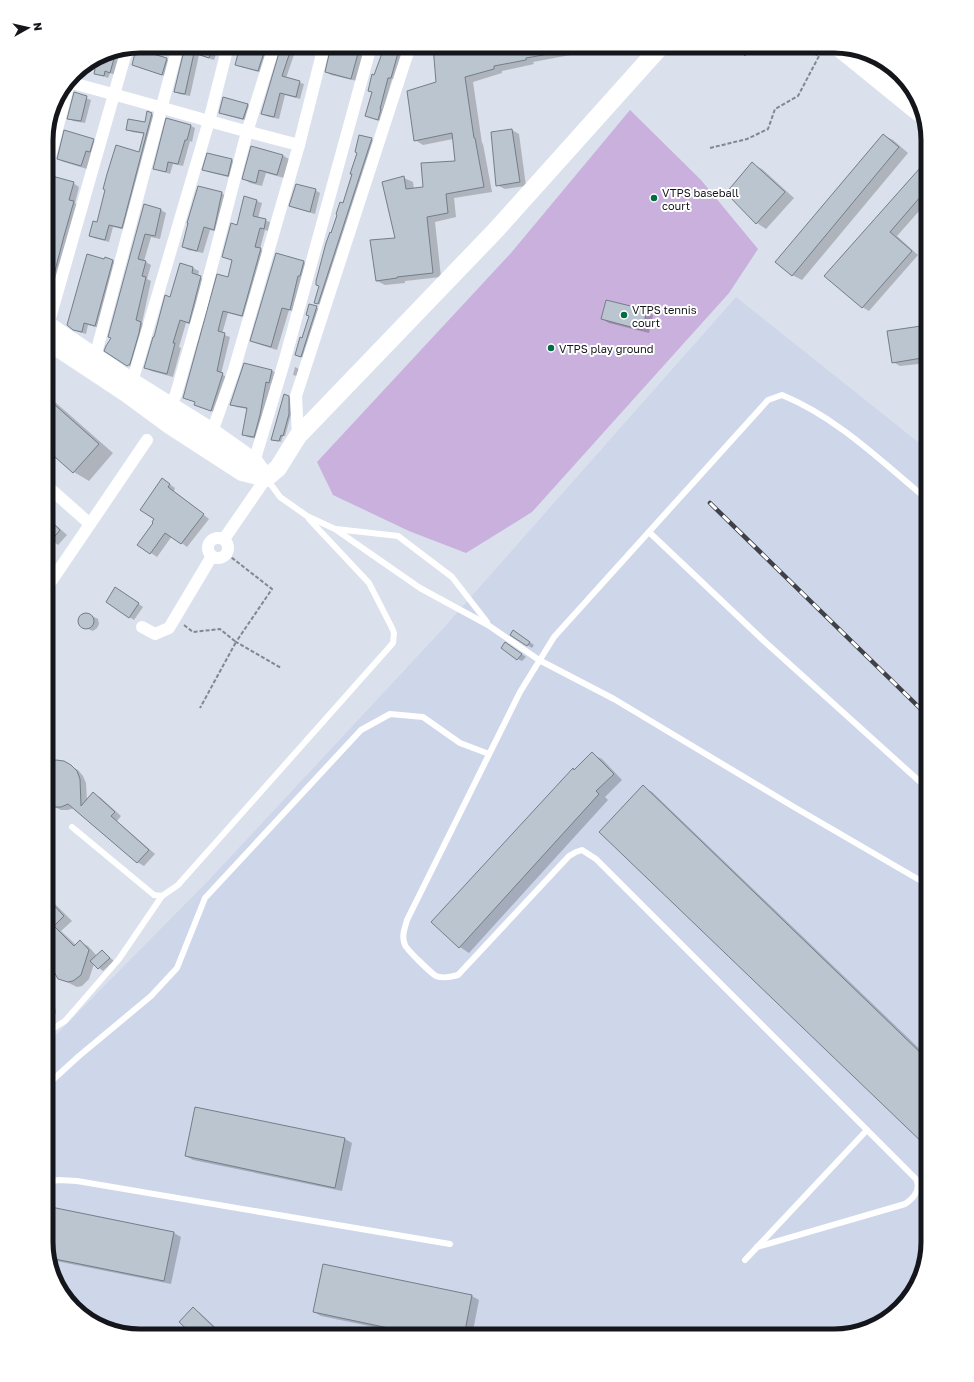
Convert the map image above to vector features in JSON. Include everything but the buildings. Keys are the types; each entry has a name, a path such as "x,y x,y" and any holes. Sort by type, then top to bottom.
{"highway":[{"path":"851,55 913,106"}],"street":[{"path":"95,357 176,53"},
{"path":"129,387 209,121 226,53"},
{"path":"171,405 176,394 201,307 247,132 272,53"},
{"path":"212,432 234,370 299,145 322,53"},
{"path":"248,467 291,336 369,53"},
{"path":"298,436 296,396 408,53"},
{"path":"224,539 266,478 278,468 298,436 496,230 655,53"},
{"path":"53,308 125,55"},
{"path":"74,83 247,132 299,145"},
{"path":"53,144 65,96"},
{"path":"53,332 95,357 171,426 266,478"},
{"path":"53,333 129,387 171,405 212,432 248,467"},
{"path":"53,579 147,440"},
{"path":"53,491 90,524"},
{"path":"217,537 224,539 229,547 227,554 218,558 212,556 209,553 208,547 210,540 217,537"},
{"path":"142,627 155,634 169,628 212,556"}],"lane":[{"path":"757,1247 900,1206 911,1200 917,1190 918,1184 916,1179 596,859 582,850 569,856 458,975 446,978 436,976 405,946 403,934 407,920 520,692 554,637 768,400 782,395 802,403 851,435 921,494"},
{"path":"266,478 280,497 307,516 335,529 420,588 488,625 539,660 614,699 921,881"},
{"path":"53,1029 65,1021 119,959 162,896 178,885 393,643 394,633 369,583 307,516"},
{"path":"335,529 398,536 452,578 488,625"},
{"path":"649,532 764,641 921,783"},
{"path":"53,1080 151,996 177,968 205,898 361,730 390,714 423,717 460,743 489,754"},
{"path":"72,827 154,895 162,896"},
{"path":"746,1260 868,1130"},
{"path":"53,1181 77,1181 450,1244"}],"path":[{"path":"710,148 747,139 768,130 775,109 798,96 820,56 814,53"},
{"path":"200,708 236,642 272,589 227,554"},
{"path":"175,619 193,632 220,629 236,642 282,668"}],"shaded area":[{"name":"VTPS play ground","path":"630,110 701,180 758,249 729,293 532,512 466,553 409,531 333,495 317,462 511,253"},
{"path":"736,297 921,444 921,1242 918,1265 909,1286 896,1304 878,1317 857,1326 834,1329 134,1329 101,1320 78,1304 65,1286 56,1265 53,1242 53,1038 209,880 440,632"}],"railway":[{"path":"710,503 921,709"}],"place":[{"name":"VTPS baseball court","path":"654,198"},
{"name":"VTPS tennis court","path":"624,315"},
{"name":"VTPS play ground","path":"551,348"}]}
